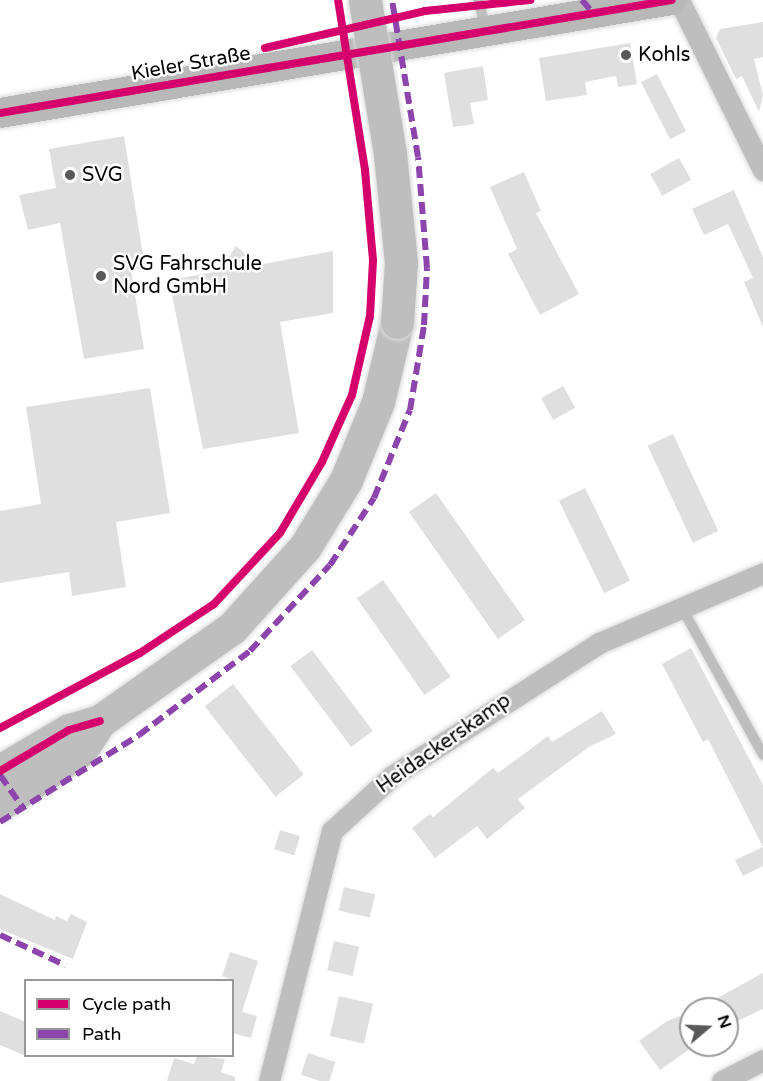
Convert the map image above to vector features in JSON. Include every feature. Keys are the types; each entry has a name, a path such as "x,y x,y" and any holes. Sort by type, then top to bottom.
{"main road":[{"path":"0,771 69,729 100,721 232,628 305,547 346,480 378,402 397,322 401,263 390,154 365,0"},
{"name":"Kieler Straße","path":"0,113 672,0"},
{"path":"0,804 81,750 100,721"}],"street":[{"path":"679,0 763,170"},
{"name":"Heidackerskamp","path":"269,1081 332,831 392,776 599,643 763,573"},
{"path":"722,1081 763,1060"}],"lane":[{"path":"478,0 487,31"},
{"path":"682,608 763,755"}],"building":[{"path":"763,22 763,57 754,59 763,95 759,112 742,76 736,79 716,38 720,29"},
{"path":"630,43 637,84 618,87 616,76 585,82 587,95 546,101 539,58"},
{"path":"483,66 488,100 470,103 474,124 453,127 444,73"},
{"path":"657,74 686,131 670,139 641,82"},
{"name":"SVG Fahrschule Nord GmbH","path":"124,136 145,268 131,270 144,349 84,359 60,223 28,230 19,195 56,188 49,149"},
{"path":"679,158 691,180 662,196 650,174"},
{"path":"524,172 541,211 536,213 579,294 540,315 508,254 517,249 490,187"},
{"path":"734,190 763,257 763,327 744,282 753,278 728,224 704,235 692,209"},
{"path":"236,246 258,265 333,251 333,313 280,322 299,433 203,449 169,280 220,271"},
{"path":"563,386 575,408 553,420 541,398"},
{"path":"150,388 170,513 116,522 126,587 72,596 69,572 0,583 0,511 41,504 26,407"},
{"path":"673,434 718,531 693,543 648,446"},
{"path":"585,488 630,581 604,593 559,501"},
{"path":"436,493 525,620 498,639 409,512"},
{"path":"383,580 451,677 424,695 357,598"},
{"path":"691,648 763,785 763,847 708,739 703,742 662,664"},
{"path":"312,650 373,731 351,747 290,666"},
{"path":"233,684 304,775 275,797 205,706"},
{"path":"602,711 616,734 589,747 518,799 525,808 487,839 477,826 435,858 412,828 430,814 433,817 493,768 498,773 548,736 552,742"},
{"path":"280,830 300,836 294,855 274,849"},
{"path":"763,847 763,866 743,876 735,860"},
{"path":"344,887 375,894 370,918 339,910"},
{"path":"0,894 55,920 56,916 67,921 71,914 87,922 73,959 0,929"},
{"path":"334,941 359,947 353,976 327,970"},
{"path":"230,952 258,961 242,1012 257,1016 251,1038 234,1034 234,979 222,976"},
{"path":"763,973 763,1009 739,1020 739,997 719,997"},
{"path":"339,996 373,1004 364,1044 330,1036"},
{"path":"0,1011 24,1021 24,1055 0,1045"},
{"path":"679,1016 679,1057 660,1070 639,1041 667,1021"},
{"path":"308,1053 336,1062 329,1081 320,1081 301,1075"},
{"path":"197,1057 225,1059 221,1072 235,1077 235,1081 167,1081 174,1058 194,1064"}],"marked path":[{"path":"0,822 139,735 250,651 330,565 374,498 410,410 424,325 427,268 418,157 392,0"},
{"path":"582,0 593,13"},
{"path":"0,775 22,807"},
{"path":"0,935 65,965"}],"cycle path":[{"path":"0,728 140,653 214,604 280,533 322,462 352,395 370,316 373,260 365,170 338,0"},
{"path":"265,48 425,11 530,0"},
{"path":"0,113 672,0"},
{"path":"0,771 69,730 100,721"}],"place":[{"name":"Kohls","path":"626,55"},
{"name":"SVG","path":"70,175"},
{"name":"SVG Fahrschule Nord GmbH","path":"101,276"}]}
